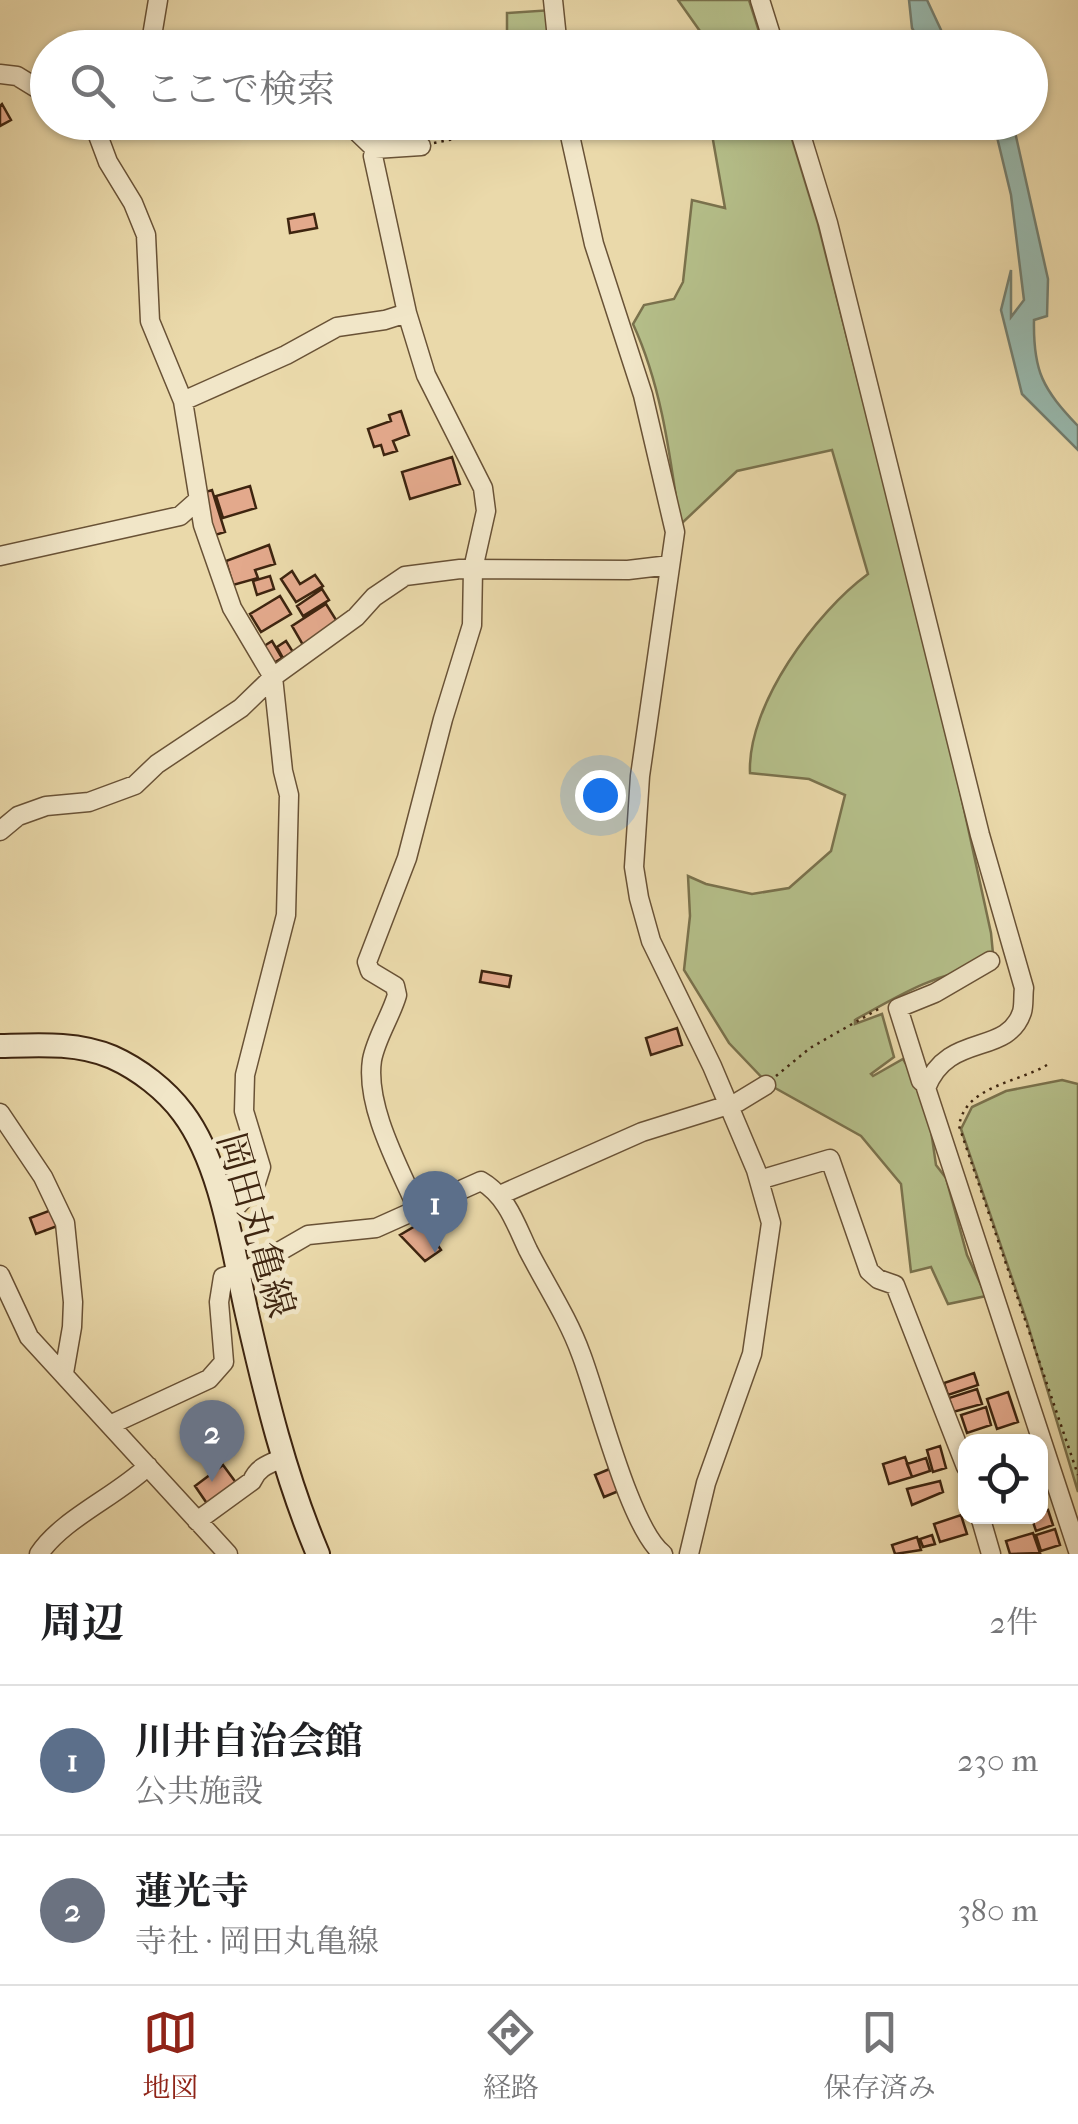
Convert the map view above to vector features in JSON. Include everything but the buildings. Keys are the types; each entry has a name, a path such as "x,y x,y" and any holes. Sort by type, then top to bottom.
{"main road":[{"name":"岡田丸亀線","path":"0,1046 54,1044 94,1050 139,1072 183,1113 199,1141 224,1211 282,1458 318,1554"}],"street":[{"path":"153,30 158,0"},
{"path":"553,0 556,30"},
{"path":"760,0 769,30"},
{"path":"0,74 17,76 30,84"},
{"path":"100,140 146,236 150,321 183,401 198,500 232,608 273,677 289,795 286,915 245,1076 244,1111 261,1168 255,1186 238,1204 224,1211"},
{"path":"366,140 375,149 421,146"},
{"path":"570,140 594,244 643,396 674,532 640,776 634,867 651,941 688,1014 760,1180 771,1223 752,1354 706,1483 689,1554"},
{"path":"803,140 828,223 980,834 1024,988 1022,1012 1012,1028 997,1039 943,1059 927,1085 967,1220 1026,1385 1078,1552"},
{"path":"375,149 384,217 426,375 483,488 486,511 474,570 472,625 407,858 367,962 370,971 394,986 398,995 374,1054 373,1084 380,1121 416,1208"},
{"path":"183,401 286,355 337,327 407,313"},
{"path":"0,556 180,516 198,500"},
{"path":"0,831 18,816 46,806 89,802 136,785 157,764 241,708 273,677 405,576 474,570 628,570 670,564"},
{"path":"927,1085 920,1081 898,1008 936,993 990,961"},
{"path":"500,1194 642,1132 738,1102 766,1085"},
{"path":"0,1113 43,1177 65,1223 73,1302 64,1373"},
{"path":"760,1180 830,1159 869,1271 895,1285 958,1446"},
{"path":"112,1424 208,1379 224,1362 219,1302 223,1277 308,1235 376,1228 481,1181 500,1194 581,1352 636,1509 648,1537 663,1554"},
{"path":"0,1274 29,1338 228,1554"},
{"path":"198,1521 252,1481 266,1464 282,1458"},
{"path":"38,1554 68,1526 148,1466"},
{"path":"982,1524 990,1554"}],"path":[{"path":"421,146 450,140"},
{"path":"766,1085 810,1048 880,1008"},
{"path":"1047,1065 970,1100 961,1113 959,1126 1078,1475"}],"green space":[{"path":"678,0 749,0 759,30 699,30"},
{"path":"552,10 554,30 507,30 507,13"},
{"path":"713,140 792,140 818,224 879,463 895,506 954,735 960,791 991,933 994,964 921,985 855,1020 855,1024 882,1014 894,1057 871,1074 903,1059 920,1087 928,1110 936,1165 946,1178 967,1255 986,1296 948,1304 931,1267 911,1272 901,1184 861,1136 768,1084 729,1043 684,970 690,916 688,876 752,894 789,888 831,851 845,795 809,779 750,773 752,746 772,690 788,662 827,612 868,574 832,450 737,471 680,525 658,397 633,324 644,305 674,299 683,282 692,200 725,208"},
{"path":"1062,1080 1078,1084 1078,1492 1027,1322 961,1129 972,1107 1006,1091"}],"water":[{"path":"909,0 927,0 941,30 912,28"},
{"path":"998,140 1017,140 1048,279 1047,316 1034,320 1038,367 1048,390 1078,426 1078,450 1022,394 1001,310 1011,270 1011,317 1024,300 1011,195"}],"place":[{"name":"川井自治会館","path":"435,1253"},
{"name":"蓮光寺","path":"212,1482"}]}
